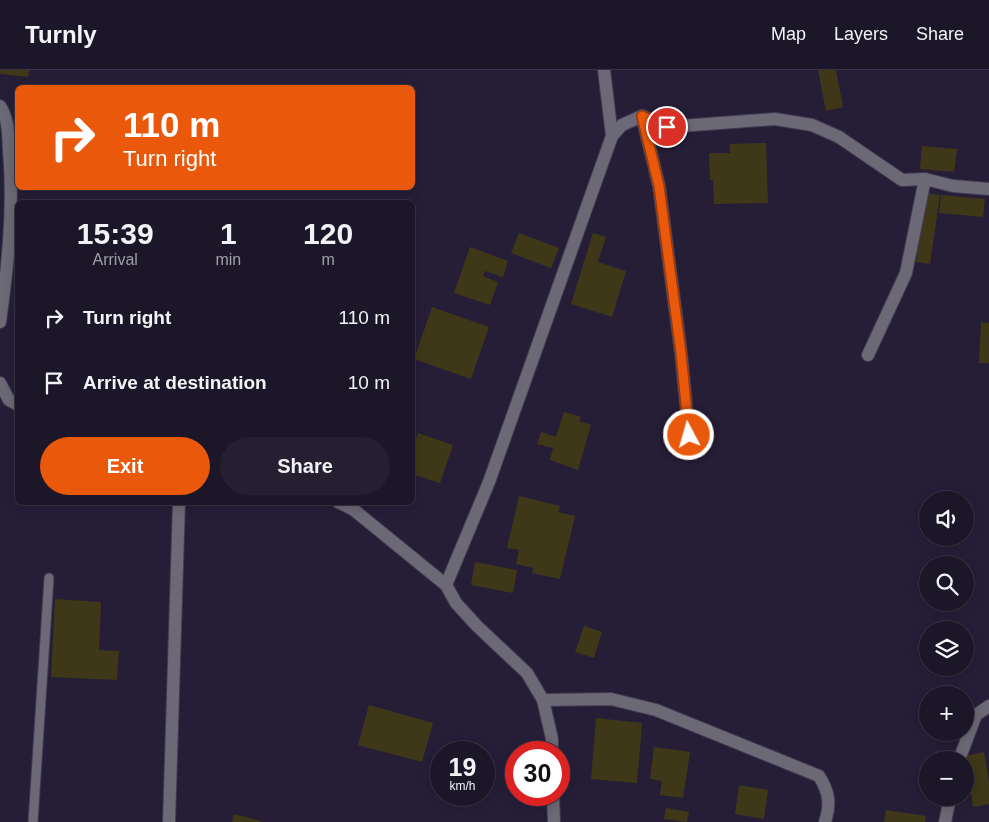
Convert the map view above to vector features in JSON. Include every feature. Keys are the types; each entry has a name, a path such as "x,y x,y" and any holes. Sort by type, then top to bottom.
{"street":[{"path":"604,70 612,136"},
{"path":"0,106 7,119 12,182 8,265 0,322"},
{"path":"642,116 659,186 681,353 689,435"},
{"path":"446,585 490,482 612,136 622,125 642,116 667,127 775,119 812,125 839,137 902,180 925,179 953,186 989,189"},
{"path":"868,355 906,273 925,179"},
{"path":"0,384 9,400 15,403"},
{"path":"169,822 179,505"},
{"path":"344,505 354,510 446,585 456,603 526,673 543,700 552,741"},
{"path":"543,700 611,699 656,710 819,776 828,792 828,811 825,822"},
{"path":"962,751 976,715 989,706"},
{"path":"553,806 554,822"},
{"path":"945,822 948,806"}],"lane":[{"path":"33,822 49,578"}],"building":[{"path":"0,70 29,70 28,77 0,74"},
{"path":"818,70 836,70 843,107 826,111"},
{"path":"766,143 768,203 714,204 713,180 710,180 709,153 730,153 730,144"},
{"path":"922,146 957,149 954,172 920,169"},
{"path":"926,193 940,195 930,264 916,262"},
{"path":"941,195 985,199 983,217 939,213"},
{"path":"519,233 559,248 551,268 511,253"},
{"path":"593,233 606,237 598,262 626,271 612,317 571,304"},
{"path":"470,247 508,261 503,277 485,271 483,276 498,282 490,305 454,293"},
{"path":"432,307 489,327 471,379 415,359"},
{"path":"981,322 989,323 989,363 979,363"},
{"path":"564,412 581,417 579,421 591,425 578,470 550,460 553,448 537,444 541,432 556,437"},
{"path":"418,433 453,445 440,483 415,475 415,441"},
{"path":"519,496 560,506 558,512 575,516 560,579 532,573 533,568 516,564 519,550 507,548"},
{"path":"475,562 517,570 513,593 471,585"},
{"path":"55,599 101,602 99,650 119,651 117,680 51,677"},
{"path":"584,626 602,632 594,658 575,652"},
{"path":"369,705 433,723 422,762 358,745"},
{"path":"596,718 642,723 637,783 591,779"},
{"path":"654,747 690,752 683,798 660,795 662,781 650,779"},
{"path":"984,752 989,782 989,804 973,807 974,806 974,754"},
{"path":"739,785 768,790 764,819 735,814"},
{"path":"666,808 689,812 687,822 664,819"},
{"path":"886,810 926,816 925,822 884,822"},
{"path":"234,814 261,821 261,822 232,822"}],"route":[{"path":"667,127 642,116 659,186 681,353 689,435"}]}
